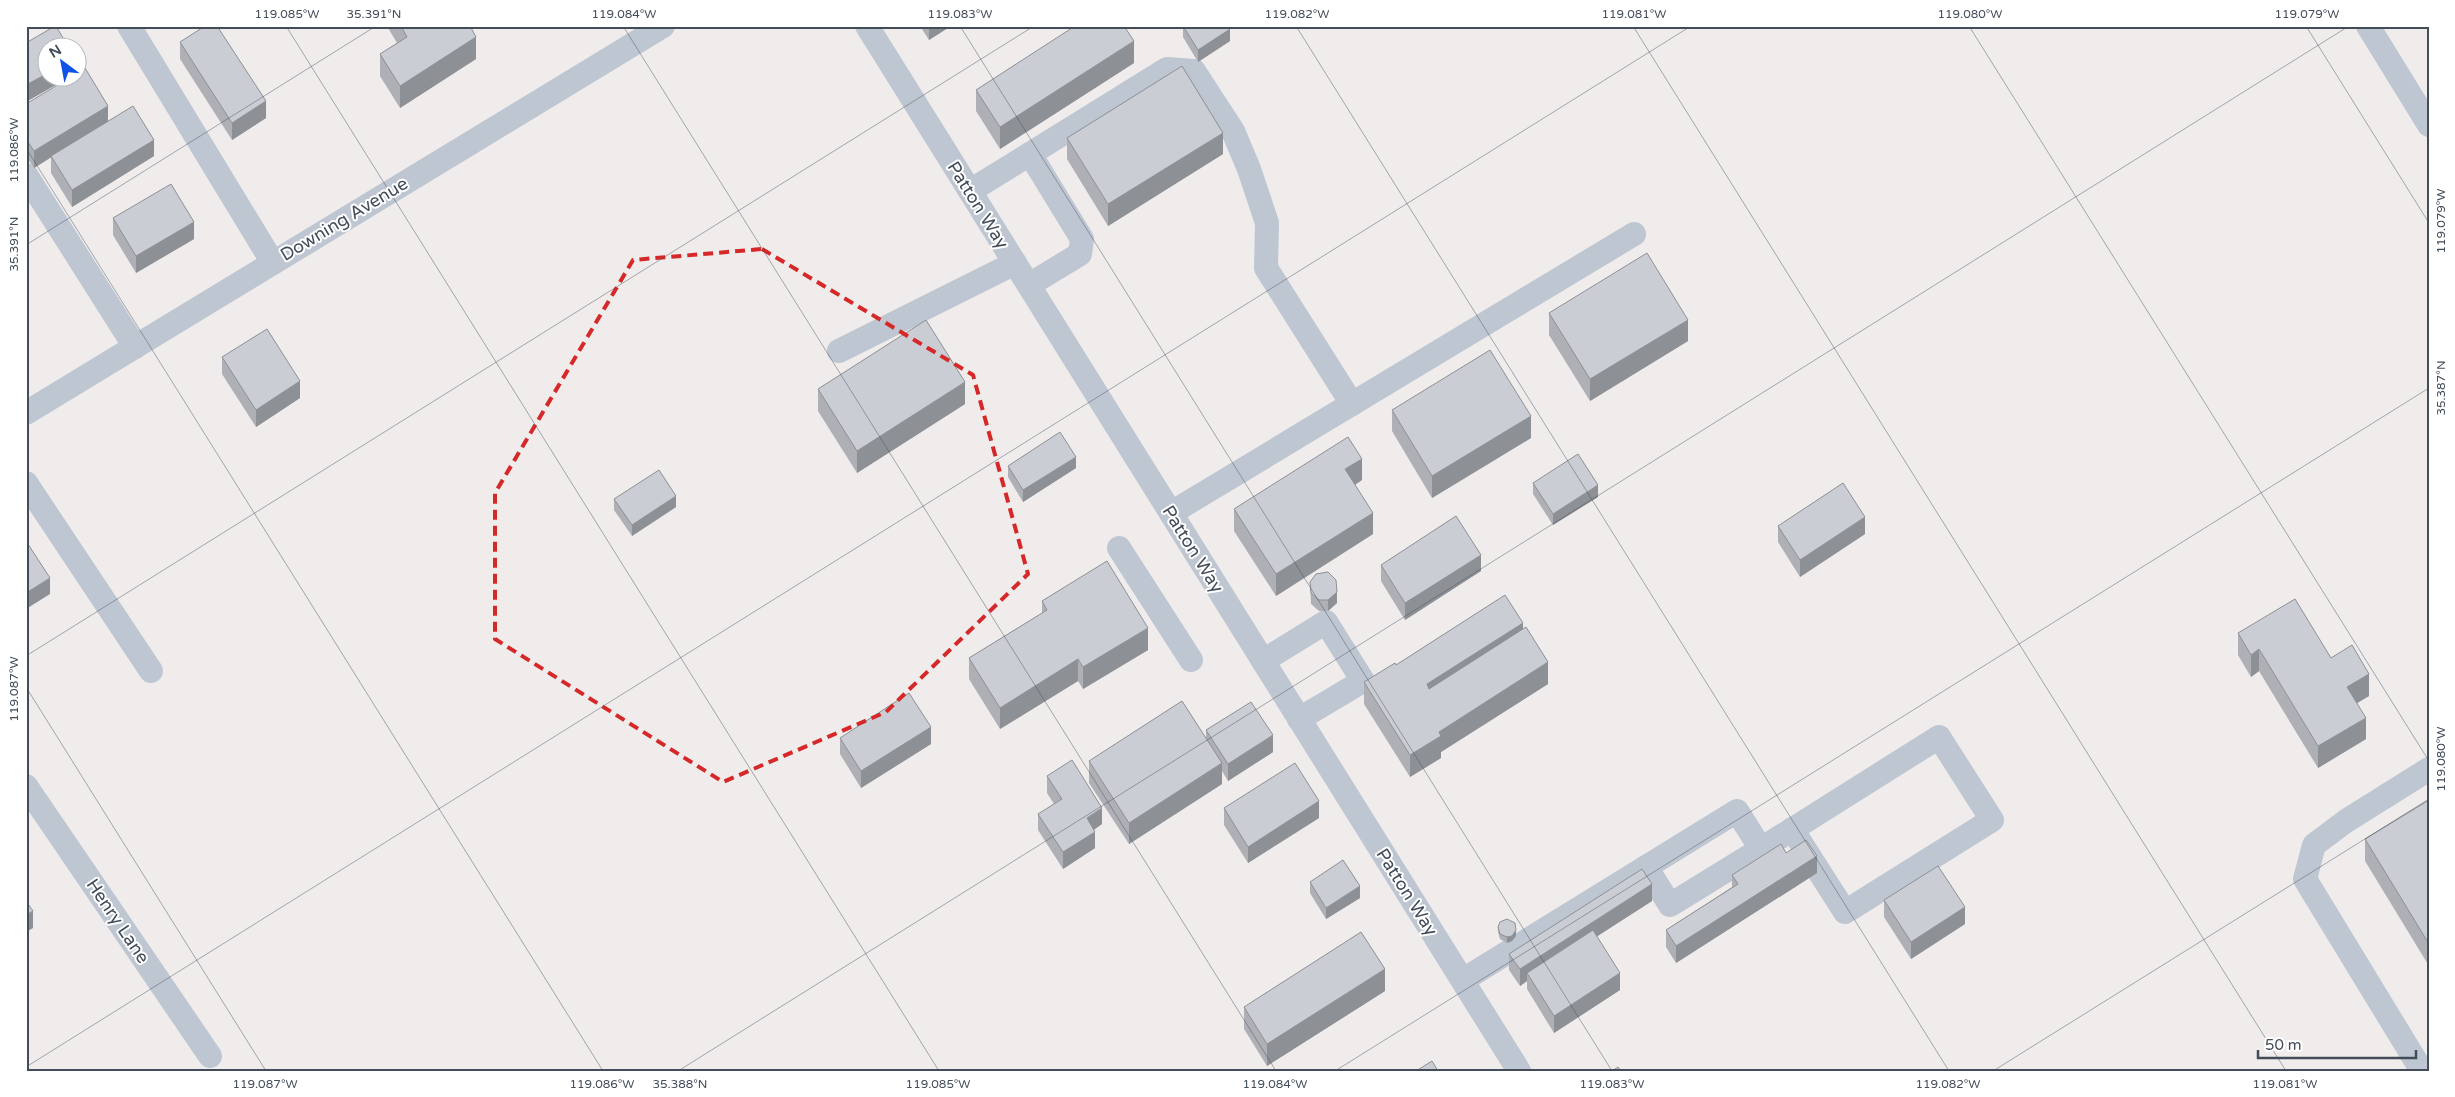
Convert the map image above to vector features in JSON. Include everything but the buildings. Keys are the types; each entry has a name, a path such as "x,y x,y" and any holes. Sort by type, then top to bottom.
{"street":[{"path":"129,26 273,263"},
{"name":"Downing Avenue","path":"26,413 273,263 632,34 663,26"},
{"name":"Patton Way","path":"867,26 1519,1071"},
{"path":"2368,26 2429,125"},
{"path":"970,191 1167,69 1194,71 1233,131 1248,169 1267,222 1266,268 1352,404"},
{"path":"1029,285 1080,254 1082,239 1030,154"},
{"path":"26,175 135,347"},
{"path":"1171,513 1634,234"},
{"path":"839,352 1015,263"},
{"path":"26,483 151,671"},
{"path":"1120,548 1191,660"},
{"path":"1263,660 1326,622 1363,681 1299,719"},
{"path":"1646,867 1670,905 1939,737 1992,820 1845,912 1792,829"},
{"path":"2422,1071 2305,879 2314,845 2346,820 2429,769"},
{"name":"Henry Lane","path":"26,786 210,1056"},
{"path":"1462,980 1737,811 1761,849"}],"highlighted area":[{"path":"762,249 973,375 1028,574 886,712 723,782 495,639 495,493 633,260"}]}
